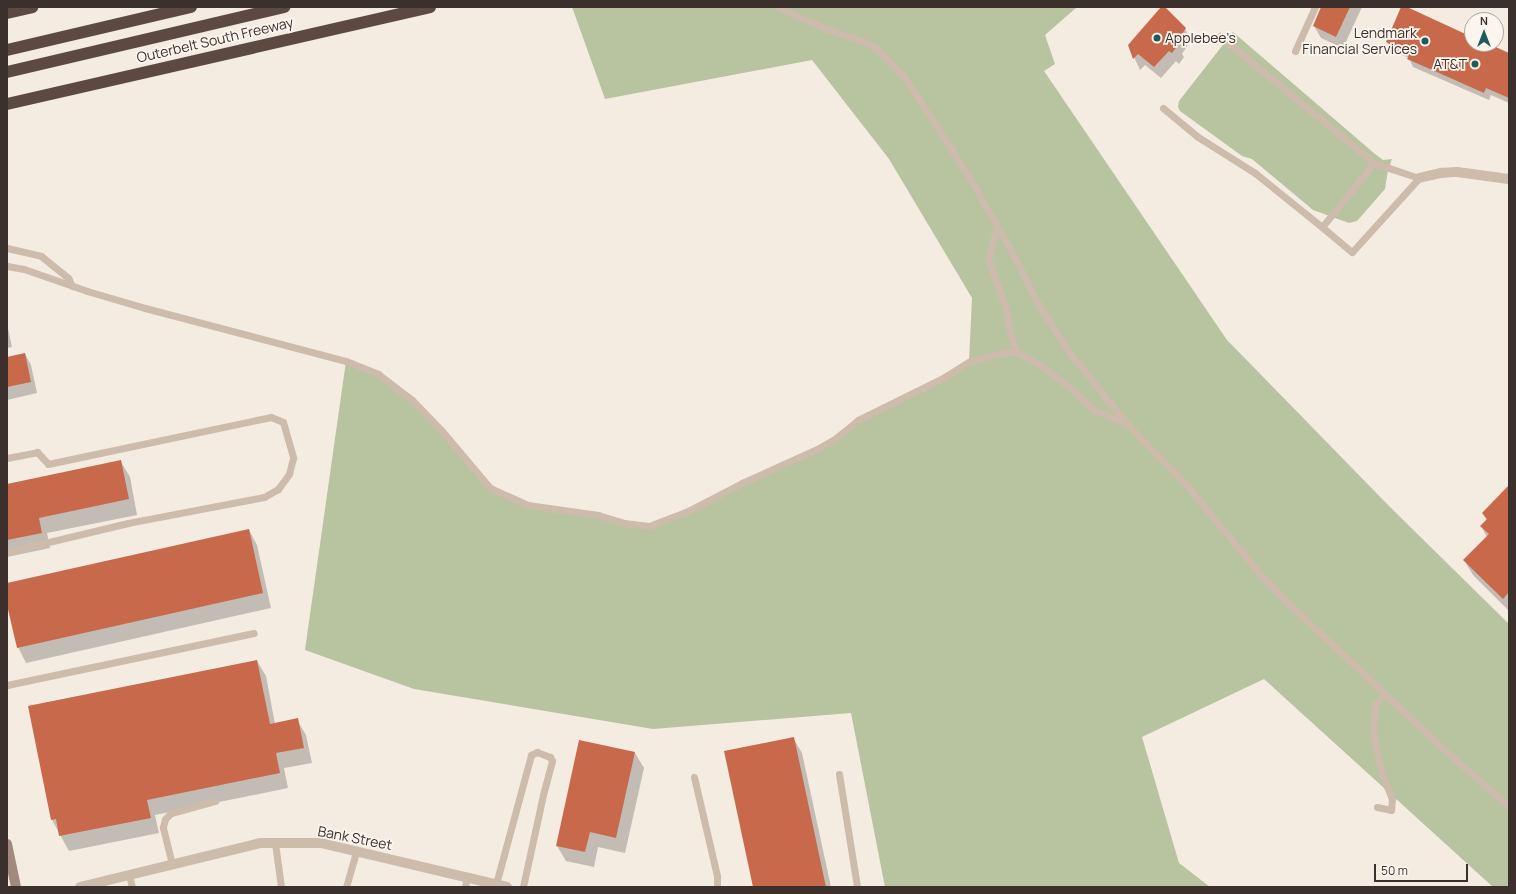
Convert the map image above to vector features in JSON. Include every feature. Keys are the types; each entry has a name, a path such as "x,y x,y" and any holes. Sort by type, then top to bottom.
{"highway":[{"path":"7,13 32,7"},
{"path":"7,50 191,7"},
{"path":"7,72 284,7"},
{"name":"Outerbelt South Freeway","path":"7,104 430,7"}],"main road":[{"path":"7,844 16,887"}],"street":[{"path":"1419,178 1441,173 1457,172 1509,179"},
{"name":"Bank Street","path":"80,887 261,843 321,843 356,851 466,882 496,884 507,887"}],"lane":[{"path":"777,7 827,29 865,42 876,48 888,59 905,78 923,103 968,175 1036,300 1069,352 1127,424 1184,482 1260,574 1452,757 1509,806"},
{"path":"1295,51 1315,7"},
{"path":"1163,108 1198,137 1255,173 1352,252 1419,178 1374,163 1220,36"},
{"path":"1322,227 1374,163"},
{"path":"997,227 988,259 1006,309 1010,332 1016,352"},
{"path":"7,248 40,256 68,278 72,286"},
{"path":"7,266 24,269 72,286 152,310 346,361 378,374 412,400 442,430 490,488 528,505 598,515 624,523 649,526 686,512 742,483 819,448 836,438 858,420 943,378 969,362 1001,353 1016,352 1040,365 1068,386 1094,410 1127,424"},
{"path":"7,458 37,452 48,464 271,417 283,422 293,458 289,474 278,488 264,497 128,523 7,552"},
{"path":"7,685 254,633"},
{"path":"1377,807 1391,810 1392,799 1382,774 1373,733 1375,705 1384,693"},
{"path":"496,884 532,755 538,752 550,757 552,761 523,887"},
{"path":"839,774 857,887"},
{"path":"694,777 716,876 717,887"},
{"path":"172,864 163,827 165,819 171,813 216,802"},
{"path":"275,843 281,887"},
{"path":"346,887 356,851"},
{"path":"129,875 132,887"}],"green space":[{"path":"572,7 1077,7 1045,35 1055,64 1044,71 1227,340 1390,507 1509,624 1509,887 1493,887 1264,679 1142,737 1179,863 1210,887 885,887 851,713 653,729 414,689 305,650 346,361 378,374 412,400 490,488 528,505 649,526 819,448 858,420 969,362 972,298 889,159 812,60 605,99"},
{"path":"1233,32 1375,154 1383,160 1392,159 1388,170 1385,189 1357,221 1349,223 1313,210 1252,159 1242,156 1180,111 1178,107 1179,101"}],"building":[{"path":"1161,7 1165,7 1186,28 1176,43 1178,45 1172,53 1169,51 1154,67 1138,54 1133,59 1128,45"},
{"path":"1321,7 1350,7 1336,37 1313,26"},
{"path":"1401,7 1407,7 1464,33 1464,52 1504,52 1504,51 1509,53 1509,98 1486,88 1484,93 1407,59 1410,53 1386,42"},
{"path":"25,353 31,382 7,387 7,357"},
{"path":"121,460 129,499 39,518 42,533 7,540 7,484"},
{"path":"1509,485 1509,592 1503,599 1463,560 1489,534 1480,526 1487,519 1482,513"},
{"path":"249,529 263,593 17,648 7,605 7,583"},
{"path":"257,660 270,724 298,718 304,748 276,753 280,773 147,800 151,818 59,836 56,819 51,820 28,706"},
{"path":"794,737 826,887 753,887 724,751"},
{"path":"579,740 635,752 616,838 590,832 585,852 556,846"}],"place":[{"name":"Applebee's","path":"1157,38"},
{"name":"Lendmark Financial Services","path":"1425,41"},
{"name":"AT&T","path":"1475,64"}]}
